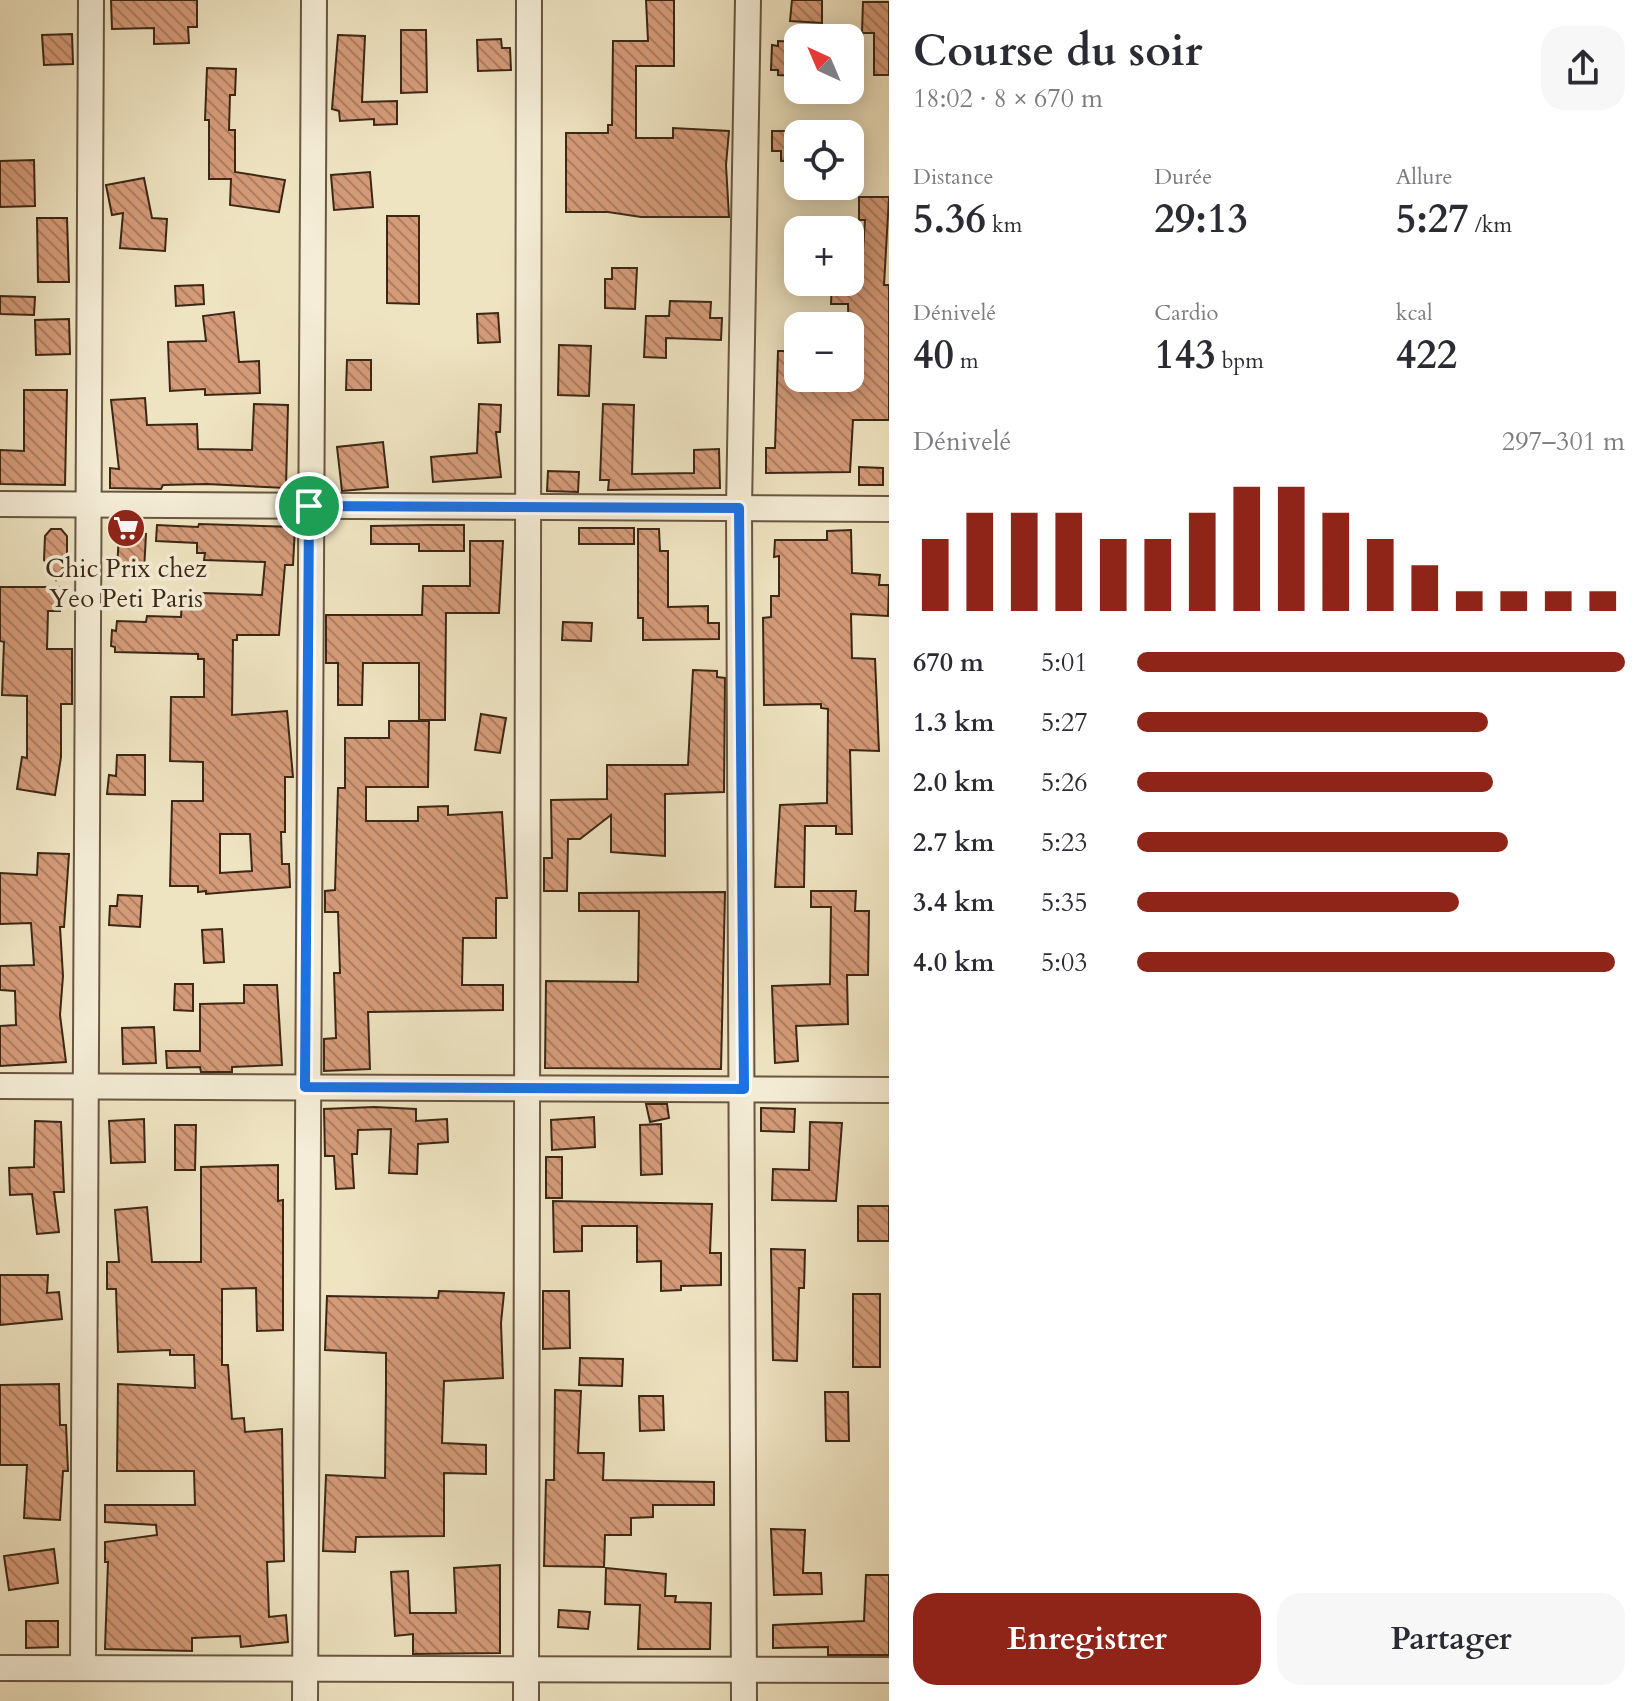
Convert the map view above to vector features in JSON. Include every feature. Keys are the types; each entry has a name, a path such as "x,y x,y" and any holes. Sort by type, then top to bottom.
{"street":[{"path":"83,1668 91,0"},
{"path":"305,1701 305,1087 314,0"},
{"path":"526,1701 529,0"},
{"path":"744,1701 744,1089 739,508 748,0"},
{"path":"0,504 889,509"},
{"path":"0,1086 889,1090"},
{"path":"0,1668 889,1670"}],"building":[{"path":"111,0 197,0 197,27 188,27 189,43 154,44 154,28 112,29"},
{"path":"646,0 674,0 674,66 636,66 636,138 673,138 673,128 729,131 726,165 729,217 641,217 608,212 566,212 566,133 608,133 608,125 612,125 613,41 648,41"},
{"path":"792,0 822,0 822,23 790,21"},
{"path":"863,2 889,2 889,75 874,75 874,33 864,33"},
{"path":"401,30 426,30 427,92 401,93"},
{"path":"72,34 73,64 44,65 42,35"},
{"path":"338,35 365,36 362,102 397,101 397,124 374,125 374,119 340,121 339,111 332,109"},
{"path":"501,39 502,48 510,48 511,70 478,71 477,40"},
{"path":"778,41 784,41 784,75 778,75 778,70 771,70 772,45 778,46"},
{"path":"207,68 236,69 235,95 230,95 229,130 235,130 235,172 285,180 279,212 230,205 231,179 209,179 209,120 205,120"},
{"path":"772,131 784,131 784,161 781,161 781,151 772,151"},
{"path":"34,160 35,206 0,207 0,161"},
{"path":"370,172 373,207 334,210 331,175"},
{"path":"144,178 152,218 167,219 165,251 120,248 123,213 112,215 106,185"},
{"path":"864,197 889,197 884,285 889,285 889,420 853,420 850,472 766,473 766,448 775,448 778,351 784,351 784,392 864,392 864,312 848,312 848,304 831,304 831,296 864,296 865,220 864,216 859,216 859,200 864,200"},
{"path":"387,216 419,216 419,304 387,303"},
{"path":"37,218 67,218 69,282 38,282"},
{"path":"612,268 637,268 635,309 605,308 605,279 612,279"},
{"path":"203,285 204,304 176,306 175,286"},
{"path":"0,296 35,297 34,315 0,314"},
{"path":"670,301 711,302 710,318 722,318 721,340 666,338 666,358 644,357 646,316 669,316"},
{"path":"234,312 239,362 259,361 260,393 205,395 205,389 170,391 168,342 206,341 203,316"},
{"path":"498,313 500,342 478,343 477,314"},
{"path":"69,319 70,354 36,355 35,320"},
{"path":"559,345 591,346 589,396 558,395"},
{"path":"347,360 371,360 371,390 346,390"},
{"path":"24,390 67,390 65,485 0,484 0,450 24,451"},
{"path":"145,398 147,425 197,424 198,449 252,450 254,404 288,405 286,488 207,484 163,485 161,489 110,488 110,468 119,469 111,400"},
{"path":"479,404 501,405 500,432 496,432 501,477 433,482 431,457 477,453"},
{"path":"603,404 634,405 632,474 694,473 694,450 719,449 720,488 608,490 609,480 600,480"},
{"path":"383,442 388,487 342,491 337,447"},
{"path":"859,467 883,468 883,485 859,485"},
{"path":"548,471 579,472 578,492 547,491"},
{"path":"199,524 295,527 293,565 285,565 279,635 237,635 237,640 233,640 232,715 287,711 293,777 285,777 285,832 281,832 282,864 289,864 290,887 206,894 206,891 198,892 198,886 170,886 172,801 203,801 203,762 170,761 171,697 204,697 204,659 198,659 198,654 115,652 115,647 111,646 112,630 116,631 117,621 146,622 147,616 181,617 182,598 202,599 203,593 262,595 265,562 204,560 205,553 197,553 197,543 156,541 157,525 198,527","holes":["220,834 250,834 252,871 220,873"]},
{"path":"464,525 464,551 419,551 419,544 371,544 371,526"},
{"path":"579,528 634,528 634,544 579,544"},
{"path":"51,529 61,529 67,536 67,560 56,580 44,560 45,536"},
{"path":"638,529 659,529 660,551 668,551 668,607 708,606 708,623 719,623 719,639 643,640 643,618 638,618"},
{"path":"851,530 852,573 880,575 879,585 889,585 888,616 851,614 852,658 875,659 879,751 850,750 852,834 836,834 836,826 805,826 804,887 775,887 780,805 827,803 828,709 821,708 821,704 764,705 763,618 771,617 771,596 779,596 779,556 774,557 775,540 827,540 827,531"},
{"path":"119,533 146,534 144,571 117,570"},
{"path":"470,541 503,541 499,613 446,613 445,720 419,720 419,663 363,663 362,705 338,705 338,663 326,663 326,615 422,615 423,586 470,586"},
{"path":"0,587 60,587 60,611 48,611 47,649 72,649 72,704 61,704 61,757 55,795 17,789 22,757 27,758 27,696 2,695 4,642 0,641"},
{"path":"563,622 592,623 591,641 562,640"},
{"path":"693,670 717,671 717,677 725,678 724,792 665,794 665,856 611,852 611,815 580,839 568,839 567,891 544,891 544,858 552,858 551,800 607,799 607,765 688,765"},
{"path":"481,714 506,718 500,753 475,750"},
{"path":"389,721 429,721 428,787 366,787 366,821 418,821 418,807 448,806 448,815 502,812 507,898 496,898 496,938 463,938 462,985 503,985 503,1010 368,1012 370,1069 324,1071 324,1039 336,1038 334,973 340,973 338,912 325,912 325,891 335,890 338,788 345,788 345,738 389,738"},
{"path":"117,755 145,755 145,795 107,794 109,775 116,776"},
{"path":"38,853 69,854 64,927 60,927 63,976 60,1015 66,1062 0,1066 0,1026 16,1025 15,991 0,990 0,966 34,965 31,923 0,924 0,873 37,875"},
{"path":"811,891 856,891 855,911 869,911 868,975 847,975 848,1024 796,1026 798,1061 775,1063 772,986 830,984 831,907 811,907"},
{"path":"725,892 721,1069 545,1068 546,981 638,982 639,911 579,911 579,893"},
{"path":"118,895 142,896 140,927 109,925 110,906 117,906"},
{"path":"222,929 224,962 204,963 202,930"},
{"path":"175,984 193,984 193,1011 174,1010"},
{"path":"244,985 277,985 282,1065 232,1067 232,1072 201,1072 200,1067 167,1068 166,1051 200,1051 200,1004 244,1003"},
{"path":"154,1027 156,1063 123,1064 122,1028"},
{"path":"646,1104 667,1104 669,1118 650,1122"},
{"path":"761,1108 795,1109 794,1132 761,1131"},
{"path":"324,1109 416,1109 416,1121 447,1119 448,1142 418,1144 417,1174 389,1173 391,1129 358,1130 357,1154 352,1154 354,1188 336,1189 334,1156 325,1156"},
{"path":"594,1117 595,1147 552,1150 551,1120"},
{"path":"144,1119 145,1162 111,1163 109,1121"},
{"path":"35,1121 61,1122 64,1192 54,1192 59,1232 37,1234 32,1194 10,1195 9,1168 34,1167"},
{"path":"810,1122 842,1123 836,1201 772,1200 773,1169 809,1170"},
{"path":"661,1124 662,1174 641,1175 640,1125"},
{"path":"175,1125 196,1125 195,1170 175,1170"},
{"path":"546,1157 562,1157 562,1198 546,1198"},
{"path":"278,1165 278,1201 283,1200 283,1330 257,1331 256,1288 222,1289 222,1365 228,1365 232,1419 244,1418 245,1432 282,1429 284,1561 267,1562 269,1617 286,1615 288,1642 241,1647 240,1636 192,1638 192,1651 105,1649 108,1562 105,1562 105,1542 157,1535 156,1525 105,1522 105,1505 195,1505 194,1471 117,1471 118,1384 195,1388 194,1355 170,1355 170,1350 118,1352 116,1289 107,1289 107,1262 119,1262 115,1210 147,1207 152,1262 201,1262 201,1167"},
{"path":"553,1201 712,1204 710,1253 721,1253 721,1285 681,1286 681,1290 661,1291 661,1261 637,1262 637,1226 582,1226 582,1251 554,1252"},
{"path":"858,1206 889,1206 889,1241 858,1241"},
{"path":"771,1249 805,1250 804,1288 799,1288 797,1361 773,1360"},
{"path":"0,1275 48,1275 47,1293 59,1292 62,1319 0,1325"},
{"path":"439,1291 504,1293 501,1323 503,1378 444,1381 442,1443 486,1445 486,1474 444,1473 444,1536 356,1537 355,1552 323,1551 326,1475 385,1478 386,1353 325,1350 327,1296 438,1298"},
{"path":"543,1291 569,1291 570,1348 543,1349"},
{"path":"853,1294 880,1294 880,1367 853,1367"},
{"path":"580,1358 623,1359 622,1386 579,1385"},
{"path":"59,1384 60,1425 66,1425 68,1471 63,1471 60,1520 24,1518 27,1465 0,1465 0,1385"},
{"path":"555,1390 581,1391 578,1453 604,1453 603,1480 714,1482 714,1505 653,1505 653,1517 631,1518 631,1535 605,1535 604,1567 544,1566 546,1480 554,1480"},
{"path":"825,1392 848,1392 849,1441 826,1441"},
{"path":"639,1396 663,1396 664,1430 640,1431"},
{"path":"771,1529 805,1530 803,1573 821,1573 822,1594 774,1595"},
{"path":"54,1549 58,1583 9,1590 4,1556"},
{"path":"500,1565 500,1653 413,1654 413,1634 395,1636 391,1572 408,1571 410,1613 456,1613 454,1568"},
{"path":"606,1568 666,1574 665,1596 676,1596 675,1602 711,1603 710,1649 638,1649 640,1605 605,1604"},
{"path":"866,1575 889,1575 889,1655 828,1655 828,1647 773,1648 773,1625 864,1621"},
{"path":"559,1610 590,1612 588,1629 558,1627"},
{"path":"26,1621 58,1621 58,1647 26,1648"}],"place":[{"name":"Chic Prix chez Yeo Peti Paris","path":"126,528"}],"route":[{"path":"309,506 739,508 744,1089 305,1087 309,506"}]}
